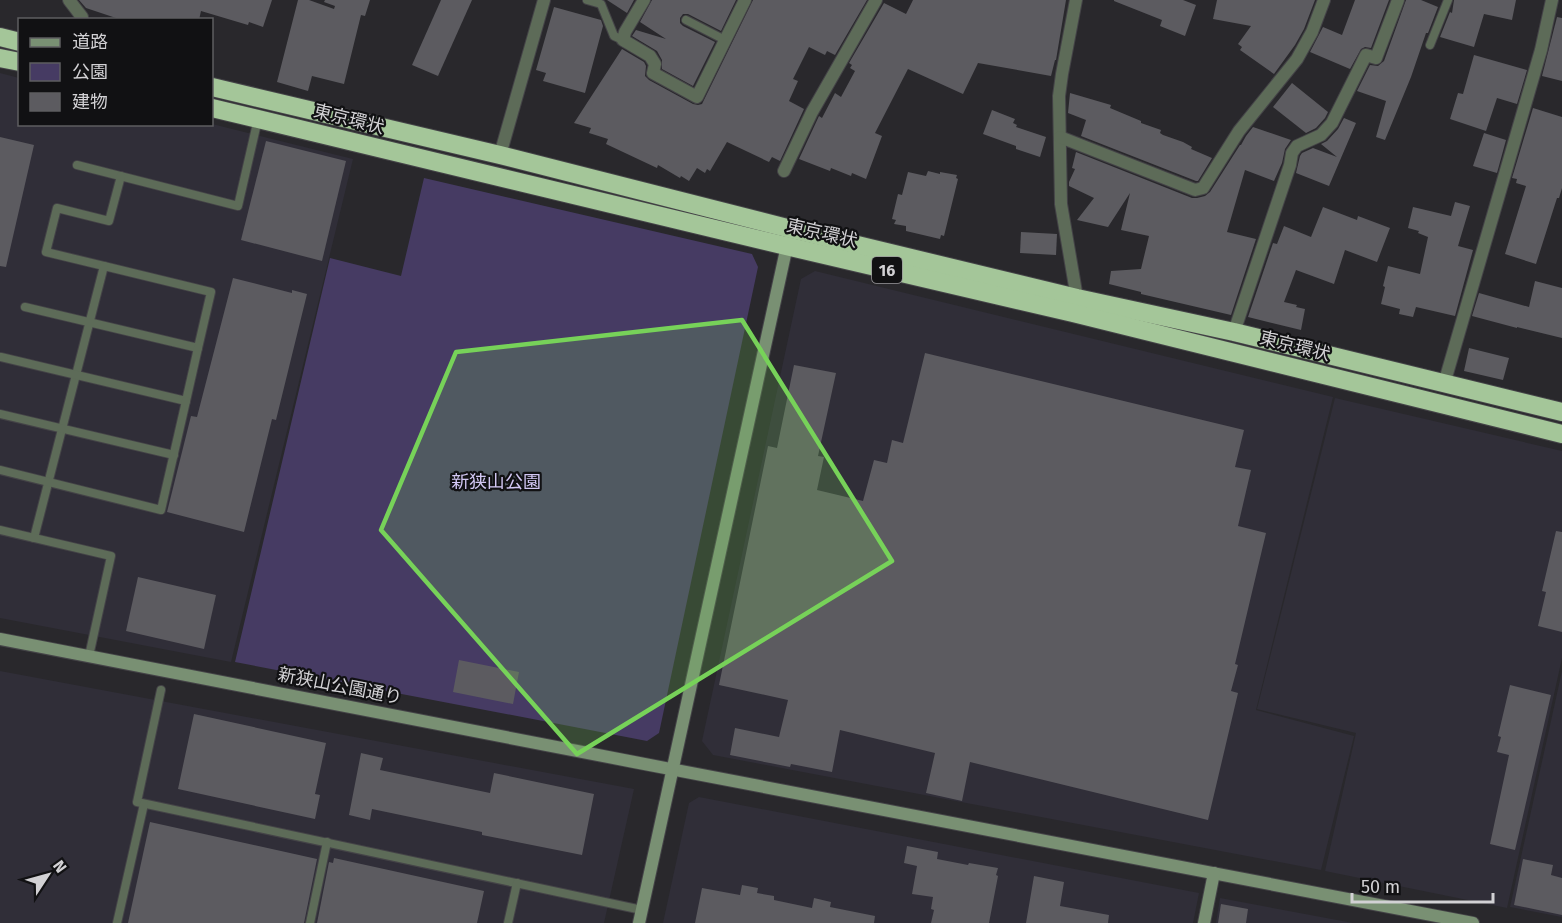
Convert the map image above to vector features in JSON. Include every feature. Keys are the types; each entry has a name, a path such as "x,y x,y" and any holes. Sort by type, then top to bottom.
{"highway":[{"path":"0,37 18,42"},
{"path":"0,58 18,62"},
{"name":"東京環状","path":"213,87 500,155 789,238 1073,313 1562,434"},
{"name":"東京環状","path":"213,108 789,238 1234,332 1562,412"}],"street":[{"path":"69,0 82,18"},
{"path":"500,155 544,0"},
{"path":"644,0 625,32 623,40 650,56 656,64 653,73 697,97 745,0"},
{"path":"783,171 812,112 876,0"},
{"path":"1076,0 1059,96 1061,204 1077,298"},
{"path":"1060,137 1195,190 1203,188 1239,131 1297,59 1312,33 1324,0"},
{"path":"1234,332 1292,153 1298,146 1325,132 1332,123 1366,55 1376,58 1398,0"},
{"path":"1444,384 1535,73 1552,0"},
{"path":"639,923 789,238"},
{"name":"新狭山公園通り","path":"0,639 1473,923"},
{"path":"1204,923 1214,873"}],"lane":[{"path":"587,0 601,4 614,36 623,40"},
{"path":"1430,45 1448,0"},
{"path":"686,20 725,40"},
{"path":"76,165 238,206 258,119"},
{"path":"0,470 161,510 211,292 46,252 57,208 109,221 121,176"},
{"path":"34,538 104,266"},
{"path":"25,307 198,348"},
{"path":"1,357 186,401"},
{"path":"0,414 174,455"},
{"path":"0,530 111,556 89,656"},
{"path":"161,690 137,802 642,910"},
{"path":"117,923 144,804"},
{"path":"310,923 327,842"},
{"path":"508,923 517,883"}],"highlighted area":[{"path":"742,320 892,561 577,754 381,530 456,352"}],"shaded area":[{"path":"0,73 18,78 18,126 213,124 353,159 231,662 0,618"},
{"path":"815,271 1333,397 1256,710 1354,736 1321,870 713,755 702,741 801,279"},
{"path":"1335,398 1562,451 1562,658 1507,908 1325,871 1356,733 1257,709"},
{"path":"0,671 634,789 604,923 0,923"},
{"path":"1562,671 1562,917 1510,907"},
{"path":"699,797 1199,893 1193,923 663,923 689,803"},
{"path":"1220,898 1353,923 1216,923"}],"green space":[{"name":"新狭山公園","path":"424,178 752,254 758,267 659,733 647,741 235,662 330,258 401,276"}],"building":[{"path":"79,0 272,0 263,27 249,22 248,25 201,11 199,18 116,18 86,8"},
{"path":"298,0 309,0 334,9 335,6 324,2 325,0 370,0 365,16 361,15 344,84 312,76 308,91 277,82"},
{"path":"441,0 472,0 438,76 412,65"},
{"path":"607,0 634,0 627,13"},
{"path":"652,0 736,0 721,31 688,14 683,14 680,18 683,26 715,42 693,86 662,69 662,60 657,51 632,36 636,30 666,39 640,22"},
{"path":"753,0 867,0 835,55 827,51 825,55 809,47 793,79 798,81 789,101 804,109 780,161 772,157 769,162 727,142 710,171 707,169 705,173 697,168 689,181 658,165 657,168 606,144 608,139 589,133 591,128 574,123 622,49 644,62 645,76 649,80 693,104 702,104"},
{"path":"913,0 1066,0 1056,60 1051,76 978,63 963,94 908,69 875,133 882,136 866,179 831,168 830,171 799,159 819,116 822,118 835,93 841,97 855,71 850,68 852,65 849,63 884,3 906,14"},
{"path":"1114,0 1183,0 1196,5 1185,36 1160,26 1162,20"},
{"path":"1217,0 1315,0 1304,29 1274,74 1240,50 1242,47 1238,44 1251,26 1213,19"},
{"path":"1355,0 1389,0 1371,48 1361,49 1350,69 1310,52 1323,27 1342,35"},
{"path":"1406,0 1421,0 1438,7 1385,140 1376,137 1386,101 1357,91 1370,65 1378,66 1384,61"},
{"path":"1454,0 1516,0 1512,20 1484,14 1474,47 1440,37 1450,12 1452,13"},
{"path":"554,7 601,20 603,26 585,93 543,81 546,73 536,70"},
{"path":"1557,17 1562,18 1562,81 1542,76"},
{"path":"1474,55 1527,70 1517,104 1497,98 1486,131 1450,119 1458,93 1463,94"},
{"path":"1292,83 1328,112 1316,128 1306,133 1273,107"},
{"path":"1070,93 1111,105 1110,108 1161,130 1160,133 1163,135 1183,142 1192,147 1191,149 1212,158 1196,181 1081,136 1086,120 1068,113"},
{"path":"1533,108 1562,117 1562,188 1536,264 1505,254 1526,186 1516,183 1517,179 1512,178"},
{"path":"992,110 1015,119 1013,123 1017,125 1016,127 1046,137 1040,157 983,134"},
{"path":"1344,118 1356,123 1329,186 1296,173 1302,153 1313,148 1337,157 1321,144 1338,129"},
{"path":"1253,127 1291,140 1285,149 1274,181 1245,170 1227,232 1256,239 1231,315 1141,294 1141,292 1109,284 1111,271 1141,269 1149,236 1121,230 1130,193 1108,227 1077,220 1094,198 1069,186 1075,169 1072,168 1076,152 1197,198 1210,192"},
{"path":"1484,133 1506,140 1497,173 1473,166"},
{"path":"0,137 34,145 6,267 0,266"},
{"path":"266,141 346,161 322,261 241,240"},
{"path":"928,171 957,175 958,179 944,236 941,235 940,239 906,231 906,226 894,224 896,220 892,219 898,194 902,195 908,172 926,176"},
{"path":"1455,202 1470,206 1458,246 1473,250 1455,316 1416,307 1413,317 1399,314 1400,309 1381,304 1388,266 1420,274 1428,237 1408,228 1413,207 1451,216"},
{"path":"1323,207 1357,220 1358,216 1390,228 1377,262 1345,250 1334,284 1296,270 1284,302 1305,309 1301,330 1248,317 1273,243 1277,244 1284,226 1311,237"},
{"path":"1021,232 1057,234 1056,255 1020,253"},
{"path":"233,278 292,293 292,290 307,294 276,420 272,419 244,532 167,512 191,416 197,417"},
{"path":"1535,281 1562,288 1562,338 1472,316 1479,293 1529,307"},
{"path":"1469,348 1509,358 1503,380 1464,371"},
{"path":"925,353 1244,430 1235,467 1251,470 1238,526 1266,533 1235,664 1238,665 1231,691 1238,693 1208,820 970,762 962,801 926,793 935,753 840,730 832,772 791,764 790,767 730,755 735,728 779,737 788,700 719,685 768,446 777,448 794,365 836,373 818,456 824,457 817,490 863,501 874,460 887,463 892,440 903,443"},
{"path":"1556,531 1562,532 1562,632 1538,626 1546,592 1542,591"},
{"path":"138,577 216,595 204,649 126,631"},
{"path":"459,660 519,672 513,704 453,692"},
{"path":"1510,685 1551,695 1515,850 1490,844 1509,755 1497,752 1501,737 1498,736"},
{"path":"194,714 326,743 315,794 320,795 315,819 178,789"},
{"path":"361,753 383,758 380,770 490,793 494,773 594,794 582,855 482,835 482,832 372,809 370,820 349,815"},
{"path":"150,822 317,859 304,923 128,923"},
{"path":"907,846 938,852 937,859 998,868 989,923 931,923 934,910 931,909 933,897 912,894 917,866 904,863"},
{"path":"334,858 484,891 477,923 317,923 329,862 333,863"},
{"path":"1523,859 1553,865 1551,875 1562,878 1562,915 1514,905"},
{"path":"1034,876 1064,882 1060,906 1109,915 1108,923 1026,923"},
{"path":"742,885 758,888 757,893 774,896 774,900 812,908 814,898 831,902 830,907 875,916 874,923 695,923 702,888 740,895"},
{"path":"1221,904 1248,909 1246,923 1218,923"}]}
